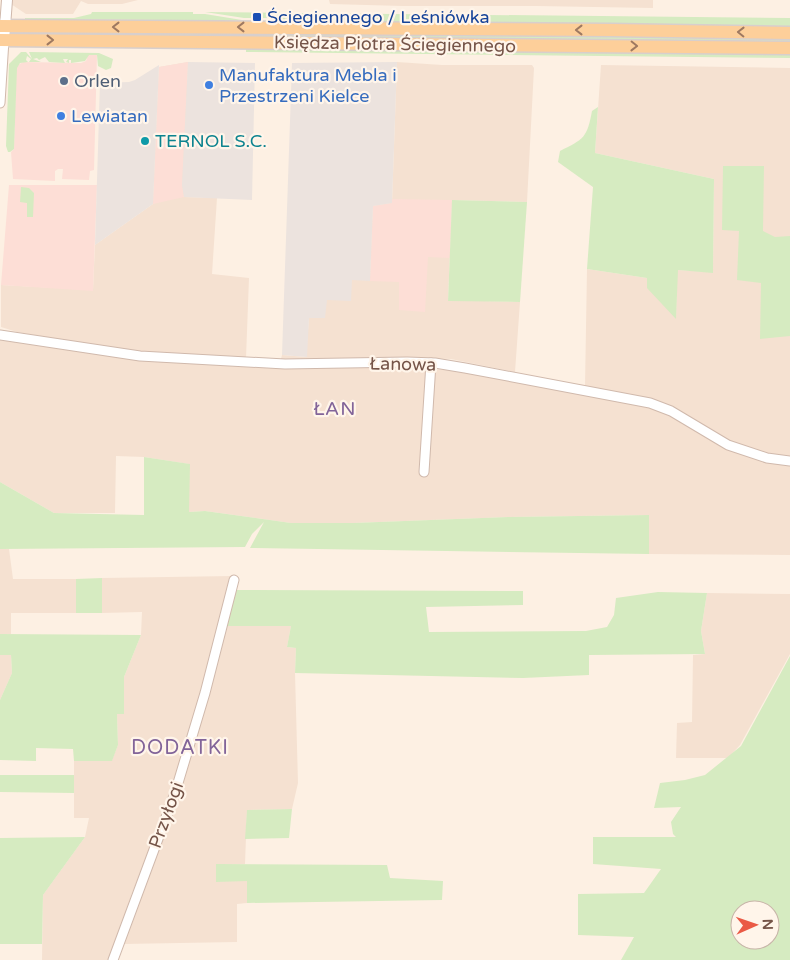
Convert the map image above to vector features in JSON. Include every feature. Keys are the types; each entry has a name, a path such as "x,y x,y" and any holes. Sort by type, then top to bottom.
{"main road":[{"name":"Księdza Piotra Ściegiennego","path":"2,26 790,33"},
{"name":"Księdza Piotra Ściegiennego","path":"2,40 790,48"}],"street":[{"path":"0,103 2,26 7,0"},
{"name":"Łanowa","path":"0,335 140,356 285,364 407,362 465,368 650,403 672,411 730,446 767,458 790,461"},
{"path":"424,472 431,363"},
{"name":"Przyłogi","path":"113,960 175,793 205,694 234,580"}],"shaded area":[{"path":"11,0 138,0 122,4 88,4 81,1 73,14 26,14 11,4"},
{"path":"329,0 653,0 653,8 403,6 330,4"},
{"path":"88,55 97,55 94,170 90,171 89,180 62,179 63,169 55,171 55,181 13,179 11,152 14,149 16,70 18,65 23,62 81,63 86,61"},
{"path":"188,62 184,197 217,198 212,274 249,278 246,358 154,353 17,332 1,327 1,285 93,290 95,245 153,204 159,67"},
{"path":"188,62 182,185 184,197 153,204 159,67"},
{"path":"188,62 255,63 252,200 184,197 182,185"},
{"path":"397,62 442,65 532,65 534,68 527,202 452,200 448,300 520,302 515,372 451,359 390,357 314,360 281,359 282,355 306,357 309,318 327,299 352,280 370,280 373,206 392,203"},
{"path":"397,62 392,203 373,206 370,281 352,280 351,301 327,300 325,318 309,318 307,357 282,355 292,63"},
{"path":"159,65 153,204 95,245 100,83 129,82"},
{"path":"601,65 790,68 790,457 766,455 727,440 672,407 585,386 587,269 647,278 676,318 677,270 713,272 714,179 595,153"},
{"path":"9,185 97,185 93,291 1,285"},
{"path":"392,199 452,200 450,258 428,257 425,312 399,310 399,282 370,281 373,206 392,203"},
{"path":"0,340 137,360 285,369 405,367 458,371 642,405 666,412 727,448 763,461 790,465 790,555 649,554 649,515 291,523 205,511 189,512 189,464 144,457 116,456 115,513 54,513 0,482"},
{"path":"0,549 9,549 13,579 76,579 76,613 11,613 11,634 0,634"},
{"path":"233,576 211,659 165,812 132,893 110,960 42,960 43,895 85,837 89,818 74,818 74,761 112,760 118,745 117,714 124,713 124,677 141,635 142,612 102,613 102,578"},
{"path":"707,593 790,594 790,654 740,745 728,758 676,758 677,723 692,722 693,655 705,654 701,631"},
{"path":"226,626 291,626 287,647 296,648 298,783 292,809 247,810 245,864 216,865 247,881 247,903 237,904 237,942 123,944 187,769"},
{"path":"0,655 11,655 12,673 0,700"}],"green space":[{"path":"92,12 193,12 193,14 242,20 25,19 74,18 91,14"},
{"path":"205,12 790,18 790,26 298,22 268,20 268,18 244,18"},
{"path":"161,32 790,38 790,43 24,34 125,35"},
{"path":"246,49 790,54 790,58 246,52"},
{"path":"21,52 26,52 32,59 29,52 99,53 113,59 111,68 106,70 98,66 97,55 89,55 85,61 71,63 71,60 69,60 69,63 66,62 68,59 63,59 65,63 49,62 45,57 39,60 37,58 33,59 41,62 29,62 31,59 27,56 26,60 28,62 20,63 17,68 14,149 8,152 6,146 9,64"},
{"path":"598,107 595,153 714,179 713,273 678,270 676,319 647,288 647,278 587,269 593,187 558,162 560,151 583,137 592,111"},
{"path":"723,166 764,166 763,231 775,237 790,236 790,336 760,339 761,283 737,280 739,231 722,230"},
{"path":"21,187 29,188 34,193 33,217 27,217 27,203 20,202"},
{"path":"452,200 527,202 520,302 448,301"},
{"path":"144,457 190,464 189,512 205,511 291,523 649,515 649,554 250,548 264,522 252,534 245,547 0,549 0,482 54,513 144,515"},
{"path":"102,578 102,613 76,613 76,579"},
{"path":"235,590 523,591 523,605 426,607 429,632 586,631 607,627 614,615 616,598 658,592 707,593 701,631 705,654 589,655 589,675 523,678 295,673 296,648 287,647 291,626 226,626"},
{"path":"0,634 141,635 124,677 124,714 117,714 118,745 112,761 74,761 73,749 36,748 36,761 0,760 0,700 12,673 11,655 0,655"},
{"path":"790,656 790,960 621,960 634,937 578,935 578,894 644,893 661,869 593,864 593,837 676,837 673,834 671,822 681,807 654,808 660,783 705,775 741,746"},
{"path":"0,775 74,775 74,793 0,792"},
{"path":"292,809 289,838 245,839 247,810"},
{"path":"85,837 43,895 42,944 0,944 0,838"},
{"path":"216,864 387,865 390,878 443,881 442,900 247,903 247,881 216,882"}],"place":[{"name":"Ściegiennego / Leśniówka","path":"257,17"},
{"name":"Orlen","path":"64,81"},
{"name":"Manufaktura Mebla i Przestrzeni Kielce","path":"209,85"},
{"name":"Lewiatan","path":"61,116"},
{"name":"TERNOL S.C.","path":"145,141"}],"district":[{"name":"ŁAN","path":"335,409"},
{"name":"DODATKI","path":"180,748"}]}
